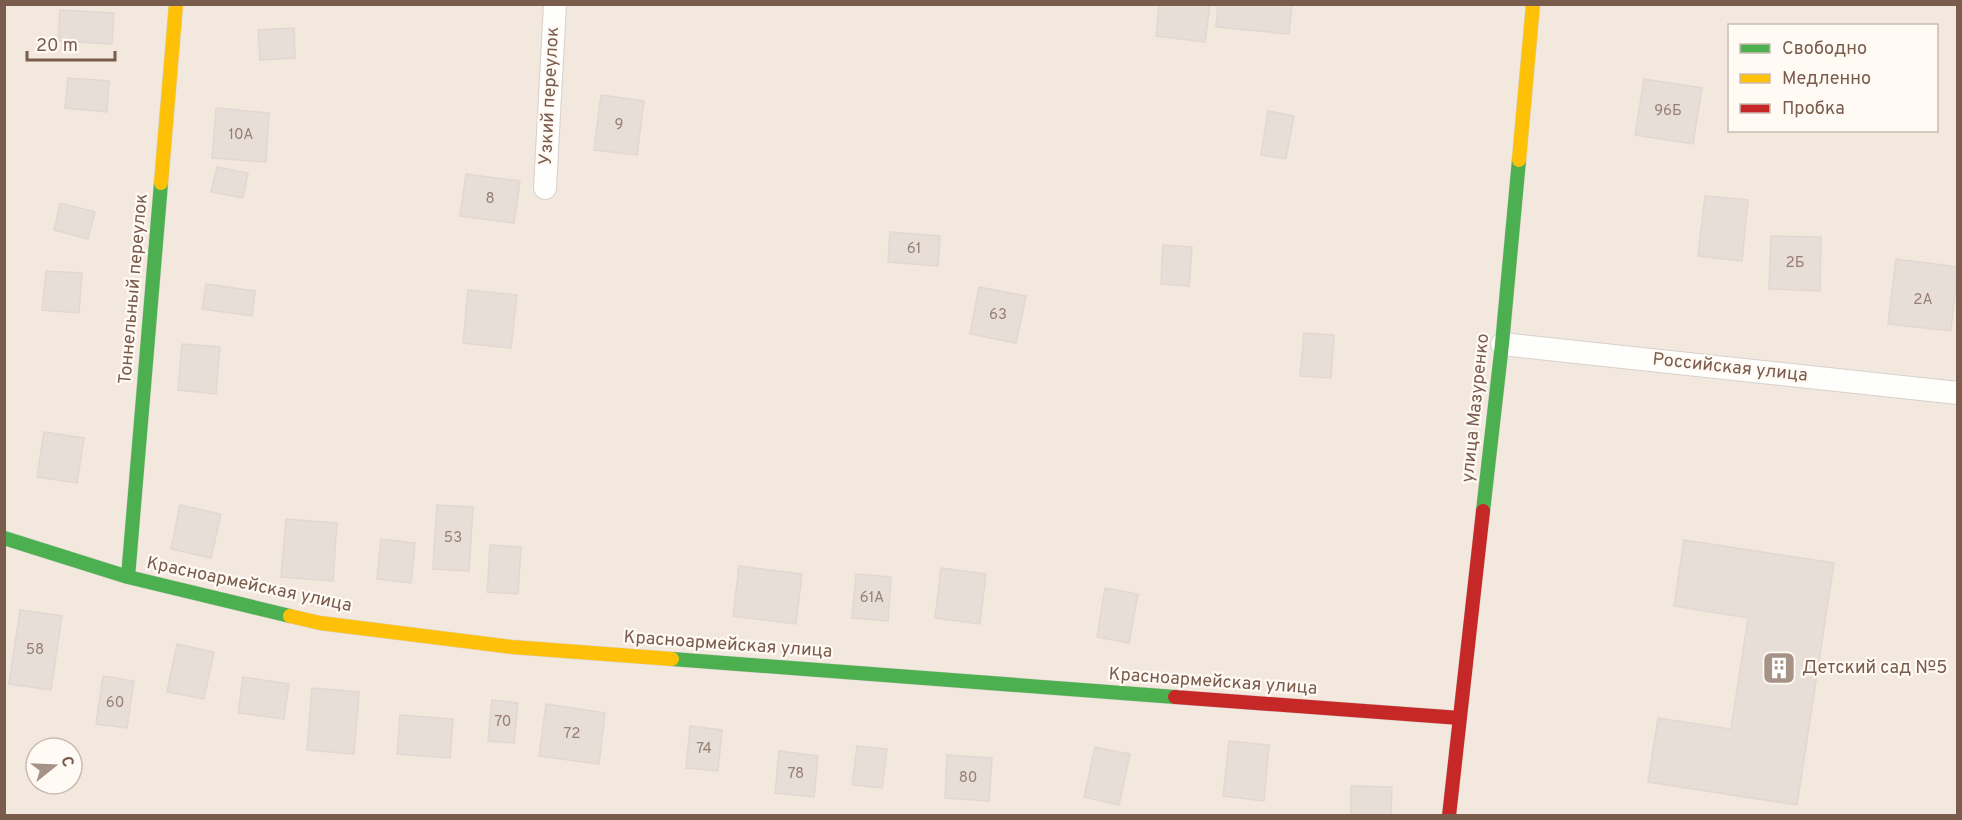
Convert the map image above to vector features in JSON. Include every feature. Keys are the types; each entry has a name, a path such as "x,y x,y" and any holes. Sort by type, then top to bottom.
{"street":[{"name":"Тоннельный переулок","path":"128,577 176,4"},
{"name":"Узкий переулок","path":"545,188 555,4"},
{"name":"улица Мазуренко","path":"1449,816 1502,344 1533,4"},
{"name":"Российская улица","path":"1502,344 1958,393"},
{"name":"Красноармейская улица","path":"4,538 128,577 320,623 512,647 1460,718"}],"shaded area":[{"path":"5,5 1957,5 1957,815 5,815"}],"building":[{"path":"1159,4 1210,4 1205,42 1156,36"},
{"path":"1218,4 1292,4 1289,34 1216,27"},
{"path":"60,10 114,13 112,44 58,41"},
{"path":"294,28 295,58 260,60 258,30"},
{"path":"68,78 109,81 107,112 65,108"},
{"path":"1644,79 1702,88 1693,144 1635,135"},
{"path":"601,95 644,101 637,155 594,150"},
{"path":"216,108 269,113 266,162 212,158"},
{"path":"1268,111 1294,116 1286,159 1261,155"},
{"path":"217,167 248,173 243,198 211,192"},
{"path":"466,174 520,181 514,223 460,216"},
{"path":"1705,196 1748,200 1742,261 1698,256"},
{"path":"60,203 95,212 88,239 54,230"},
{"path":"890,232 940,236 938,266 888,262"},
{"path":"1771,236 1821,237 1820,291 1769,289"},
{"path":"1163,245 1192,247 1189,286 1161,284"},
{"path":"1896,259 1958,267 1951,331 1888,324"},
{"path":"46,271 82,273 79,313 42,310"},
{"path":"206,284 255,291 252,316 202,309"},
{"path":"979,287 1026,296 1016,343 970,334"},
{"path":"468,290 517,295 511,348 463,343"},
{"path":"1304,333 1334,335 1331,378 1300,376"},
{"path":"182,344 220,347 216,394 178,390"},
{"path":"44,432 84,438 77,483 37,477"},
{"path":"180,505 221,514 211,558 171,549"},
{"path":"437,505 473,507 469,571 433,569"},
{"path":"286,519 337,523 333,581 281,577"},
{"path":"381,539 415,543 411,583 377,579"},
{"name":"Детский сад №5","path":"1684,540 1834,563 1797,805 1648,782 1658,718 1731,729 1748,618 1674,606"},
{"path":"490,545 521,547 518,594 487,592"},
{"path":"739,566 802,574 796,624 733,616"},
{"path":"941,568 986,574 980,624 935,618"},
{"path":"856,574 891,577 888,621 852,618"},
{"path":"1105,588 1138,594 1129,643 1097,637"},
{"path":"20,610 62,616 51,690 9,684"},
{"path":"177,644 214,652 204,699 167,692"},
{"path":"103,676 134,681 127,728 96,724"},
{"path":"243,677 289,684 284,719 238,713"},
{"path":"312,688 359,692 354,754 307,750"},
{"path":"492,700 518,703 514,743 488,741"},
{"path":"546,704 605,713 599,764 539,756"},
{"path":"400,715 453,719 450,758 397,754"},
{"path":"690,726 722,730 718,771 686,768"},
{"path":"1229,741 1269,745 1264,801 1223,796"},
{"path":"857,746 887,749 882,788 852,785"},
{"path":"1095,747 1130,754 1119,805 1084,797"},
{"path":"779,751 818,756 814,797 775,793"},
{"path":"947,755 992,758 989,801 945,798"},
{"path":"1351,786 1392,787 1391,816 1351,816"}],"traffic: fast":[{"path":"1483,511 1502,344 1519,160"},
{"path":"128,577 161,183"},
{"path":"4,538 128,577 290,616"},
{"path":"672,659 1175,697"}],"traffic: slow":[{"path":"161,183 176,4"},
{"path":"1519,160 1533,4"},
{"path":"290,616 320,623 512,647 672,659"}],"traffic: jam":[{"path":"1449,816 1483,511"},
{"path":"1175,697 1460,718"}],"place":[{"name":"Детский сад №5","path":"1779,668"}]}
